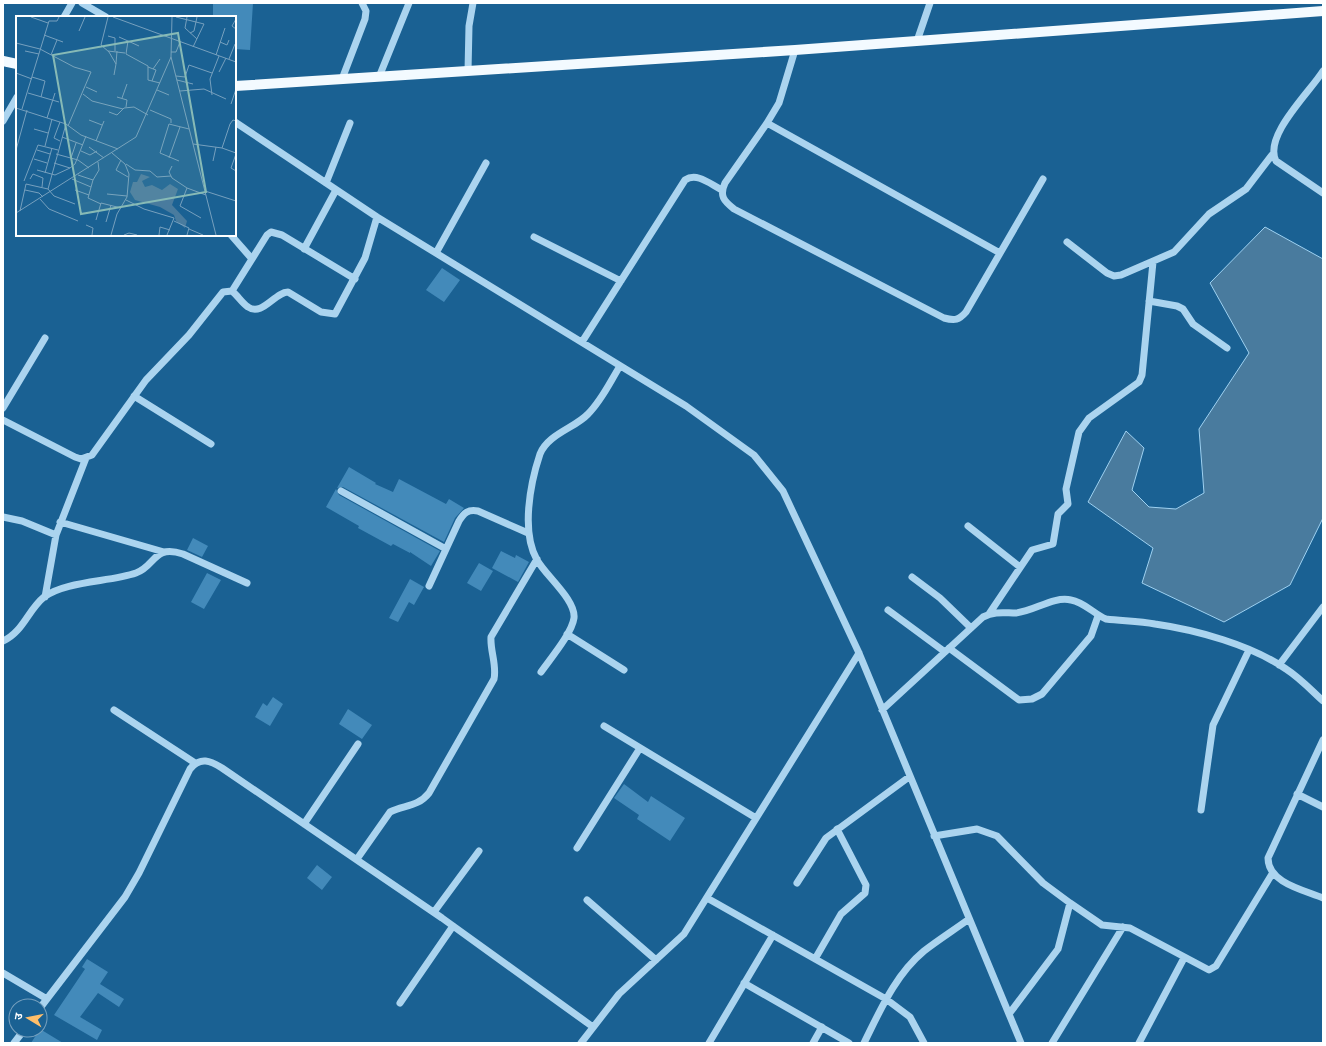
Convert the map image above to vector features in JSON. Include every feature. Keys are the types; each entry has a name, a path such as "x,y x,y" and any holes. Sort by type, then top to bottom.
{"main road":[{"path":"236,86 794,50 1322,9"},
{"path":"3,61 16,64"}],"street":[{"path":"65,16 72,3"},
{"path":"82,3 104,16"},
{"path":"342,79 365,19 366,11 362,3"},
{"path":"378,77 409,3"},
{"path":"468,71 469,26 473,3"},
{"path":"917,41 930,3"},
{"path":"794,50 782,94 767,124 735,167 722,190 724,201 734,209 944,318 953,321 960,319 966,312 1043,179"},
{"path":"1066,242 1107,273 1114,276 1121,275 1174,252 1209,214 1246,189 1272,154 1274,145 1286,120 1323,70"},
{"path":"3,121 16,99"},
{"path":"236,123 377,217 686,406 754,454 770,472 783,491 859,653 1021,1043"},
{"path":"326,183 350,123"},
{"path":"767,124 1000,253"},
{"path":"1272,154 1276,161 1323,193"},
{"path":"436,253 486,163"},
{"path":"582,342 685,180 690,177 696,177 722,190"},
{"path":"304,249 336,190"},
{"path":"232,291 253,310 263,307 283,292 288,292 321,312 330,314 338,310 365,258 377,217"},
{"path":"232,291 267,235 271,232 276,232 355,279"},
{"path":"232,236 252,259"},
{"path":"534,237 621,281"},
{"path":"882,710 971,628 989,614 1032,550 1053,544 1058,514 1068,504 1066,489 1079,432 1089,418 1132,388 1139,382 1142,375 1153,262"},
{"path":"45,596 56,535 86,458 96,450 134,396 158,366 189,335 223,292 232,291"},
{"path":"1149,301 1177,306 1183,309 1193,324 1227,348"},
{"path":"3,408 45,338"},
{"path":"541,672 567,634 574,619 574,609 537,560 531,547 528,533 530,497 538,462 545,445 583,419 598,403 620,366"},
{"path":"134,396 211,444"},
{"path":"3,420 75,457 86,458"},
{"path":"341,491 446,549"},
{"path":"429,586 464,513 470,510 478,510 528,533"},
{"path":"3,517 22,521 56,535"},
{"path":"60,522 164,552"},
{"path":"968,526 1020,568"},
{"path":"3,641 10,638 22,627 31,612 45,596 55,590 138,573 156,555 164,552 174,551 183,554 247,583"},
{"path":"357,859 390,812 397,808 418,804 429,793 494,679 496,673 491,637 537,560"},
{"path":"912,577 940,598 971,628"},
{"path":"989,614 1027,611 1064,599 1072,600 1081,604 1098,616 1106,619 1165,626 1225,640 1279,665 1300,679 1323,701"},
{"path":"1279,665 1323,607"},
{"path":"888,610 1019,700 1026,700 1042,694 1091,636 1098,616"},
{"path":"567,634 624,670"},
{"path":"1201,810 1213,725 1249,650"},
{"path":"581,1043 619,994 684,934 859,653"},
{"path":"114,710 195,763"},
{"path":"604,726 756,818"},
{"path":"1323,740 1268,858 1268,867 1272,874 1279,879 1323,898"},
{"path":"304,824 358,744"},
{"path":"577,848 640,748"},
{"path":"48,998 125,897 139,873 195,763 205,760 212,762 357,859 434,912 593,1027"},
{"path":"797,883 821,844 837,829 910,777"},
{"path":"1297,794 1323,807"},
{"path":"815,959 841,914 865,893 866,885 837,829"},
{"path":"934,836 977,829 997,836 1043,883 1102,925 1113,928 1130,928 1208,970 1216,966 1272,874"},
{"path":"434,912 479,851"},
{"path":"707,898 886,999 910,1017 924,1043"},
{"path":"587,900 656,960"},
{"path":"1009,1014 1058,949 1070,903"},
{"path":"864,1043 886,999 910,965 924,952 969,919"},
{"path":"400,1004 453,926"},
{"path":"1052,1043 1123,927"},
{"path":"709,1043 773,935"},
{"path":"1139,1043 1184,958"},
{"path":"3,973 45,998"},
{"path":"744,983 849,1043"},
{"path":"813,1043 822,1027"}],"water":[{"path":"1265,227 1323,259 1323,518 1290,585 1224,622 1142,583 1153,548 1088,502 1126,431 1144,448 1132,490 1149,507 1176,509 1204,493 1199,429 1249,353 1210,283"}],"building":[{"path":"213,3 253,3 250,50 236,49 236,16 213,16"},
{"path":"442,268 460,280 444,302 426,290"},
{"path":"349,467 376,483 375,484 393,492 399,479 446,504 449,499 464,508 455,518 444,542 343,487 337,488"},
{"path":"336,489 339,495 440,551 431,566 410,552 393,544 391,546 358,528 359,526 326,507"},
{"path":"193,538 208,546 202,557 187,550"},
{"path":"501,551 515,558 516,555 529,562 518,582 492,568"},
{"path":"479,563 493,571 481,591 467,583"},
{"path":"207,573 221,580 204,609 191,602"},
{"path":"410,579 424,587 414,605 409,602 398,622 389,618"},
{"path":"273,697 283,704 270,726 255,717 263,703 267,706"},
{"path":"348,709 372,725 362,739 339,724"},
{"path":"624,784 648,802 651,796 685,818 670,841 637,819 639,815 614,798"},
{"path":"317,865 332,877 322,890 307,878"},
{"path":"87,959 108,972 100,984 124,999 119,1007 98,993 80,1017 102,1030 97,1040 54,1015 85,969 82,967"},
{"path":"48,1034 63,1043 31,1043 34,1038 48,1038"}]}
